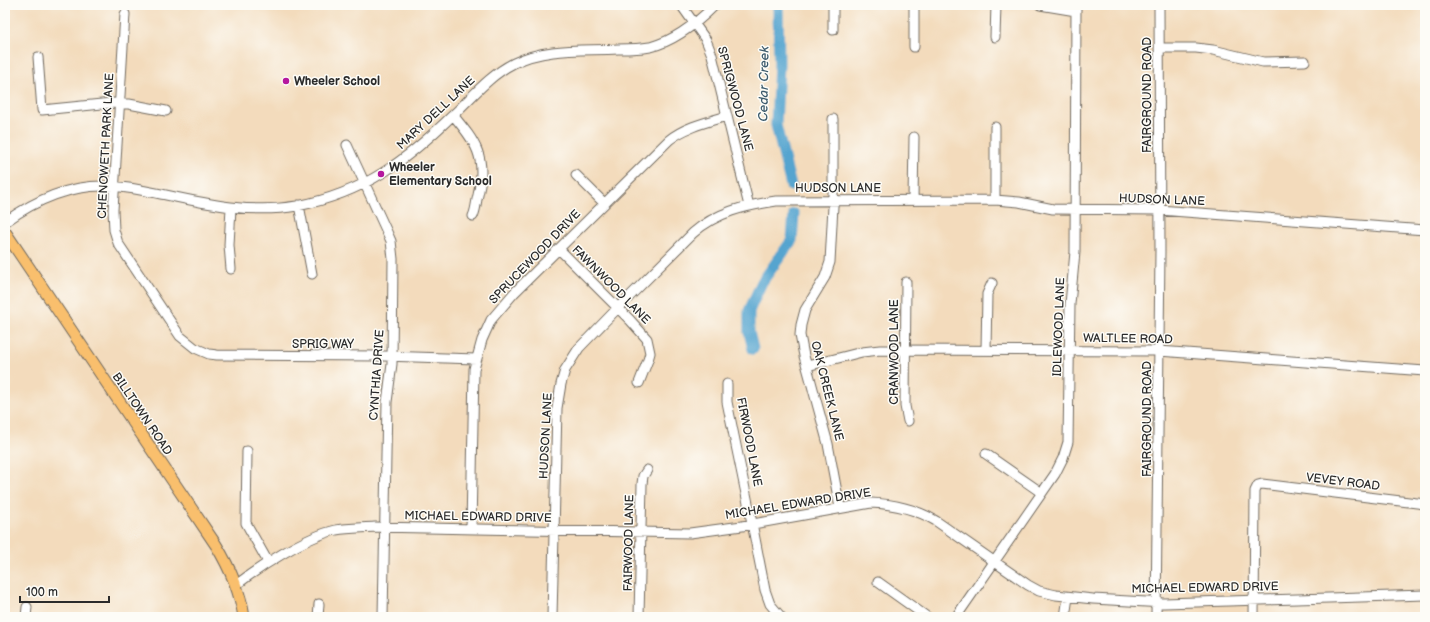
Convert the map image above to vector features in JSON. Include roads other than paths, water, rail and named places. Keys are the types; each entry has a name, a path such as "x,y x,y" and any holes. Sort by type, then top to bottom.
{"main road":[{"name":"BILLTOWN ROAD","path":"5,232 216,545 230,569 240,595 244,617"}],"street":[{"name":"SPRIGWOOD LANE","path":"681,5 706,40 710,51 750,206"},
{"name":"MARY DELL LANE","path":"5,222 28,207 57,193 82,188 114,186 232,208 260,209 299,205 334,196 364,184 391,168 410,154 453,115 492,76 526,57 546,52 634,49 650,47 662,43 678,34 716,5"},
{"path":"833,5 833,30"},
{"path":"914,5 914,47"},
{"path":"995,37 996,5"},
{"path":"1040,5 1076,8"},
{"name":"FAIRGROUND ROAD","path":"1156,617 1159,351 1159,5"},
{"name":"IDLEWOOD LANE","path":"956,617 1060,465 1068,442 1070,298 1075,252 1076,8"},
{"name":"CHENOWETH PARK LANE","path":"125,14 113,224 118,243 180,336 195,348"},
{"path":"1159,48 1196,48 1214,50 1263,62 1306,61"},
{"path":"38,57 42,110 98,103 119,103 166,111"},
{"path":"453,115 476,145 481,160 481,179 473,216"},
{"name":"SPRUCEWOOD DRIVE","path":"471,529 474,369 482,340 491,320 514,293 674,135 727,116"},
{"name":"OAK CREEK LANE","path":"833,119 833,200 830,262 825,277 805,310 800,335 828,444 840,508"},
{"path":"995,127 995,200"},
{"path":"913,200 914,136"},
{"name":"CYNTHIA DRIVE","path":"346,145 387,232 392,251 392,356 386,402 383,617"},
{"path":"576,175 604,204"},
{"name":"HUDSON LANE","path":"552,617 557,408 565,370 579,348 618,308 702,225 716,216 750,206 776,201 995,200 1019,202 1053,209 1159,210 1425,230"},
{"path":"299,205 312,274"},
{"path":"231,269 229,245 232,208"},
{"name":"FAWNWOOD LANE","path":"559,249 643,334 648,343 650,353 639,383"},
{"name":"CRANWOOD LANE","path":"906,282 905,406 908,421"},
{"path":"986,350 987,294 992,283"},
{"name":"SPRIG WAY","path":"195,348 217,356 392,356 476,360"},
{"name":"WALTLEE ROAD","path":"807,366 867,351 1069,350 1159,351 1425,371"},
{"name":"FIRWOOD LANE","path":"727,384 727,402 766,596 773,609 780,617"},
{"path":"247,451 246,523 268,562"},
{"path":"986,454 1042,493"},
{"name":"FAIRWOOD LANE","path":"639,617 642,480 643,476 648,470"},
{"name":"VEVEY ROAD","path":"1254,600 1255,490 1258,485 1262,484 1425,504"},
{"name":"MICHAEL EDWARD DRIVE","path":"236,585 268,562 310,540 325,533 356,528 690,533 752,524 871,503 888,504 922,513 936,521 1028,585 1039,591 1068,596 1156,602 1425,595"},
{"path":"878,582 927,617"},
{"path":"1065,617 1068,596"},
{"path":"1254,600 1254,617"},
{"path":"318,617 319,604"},
{"path":"26,617 27,607"}],"waterway":[{"name":"Cedar Creek","path":"778,5 779,65 776,125 791,186"},
{"name":"Cedar Creek","path":"753,349 749,332 749,311 762,282 792,240 794,214"}],"place":[{"name":"Wheeler School","path":"286,81"},
{"name":"Wheeler Elementary School","path":"381,174"}]}
